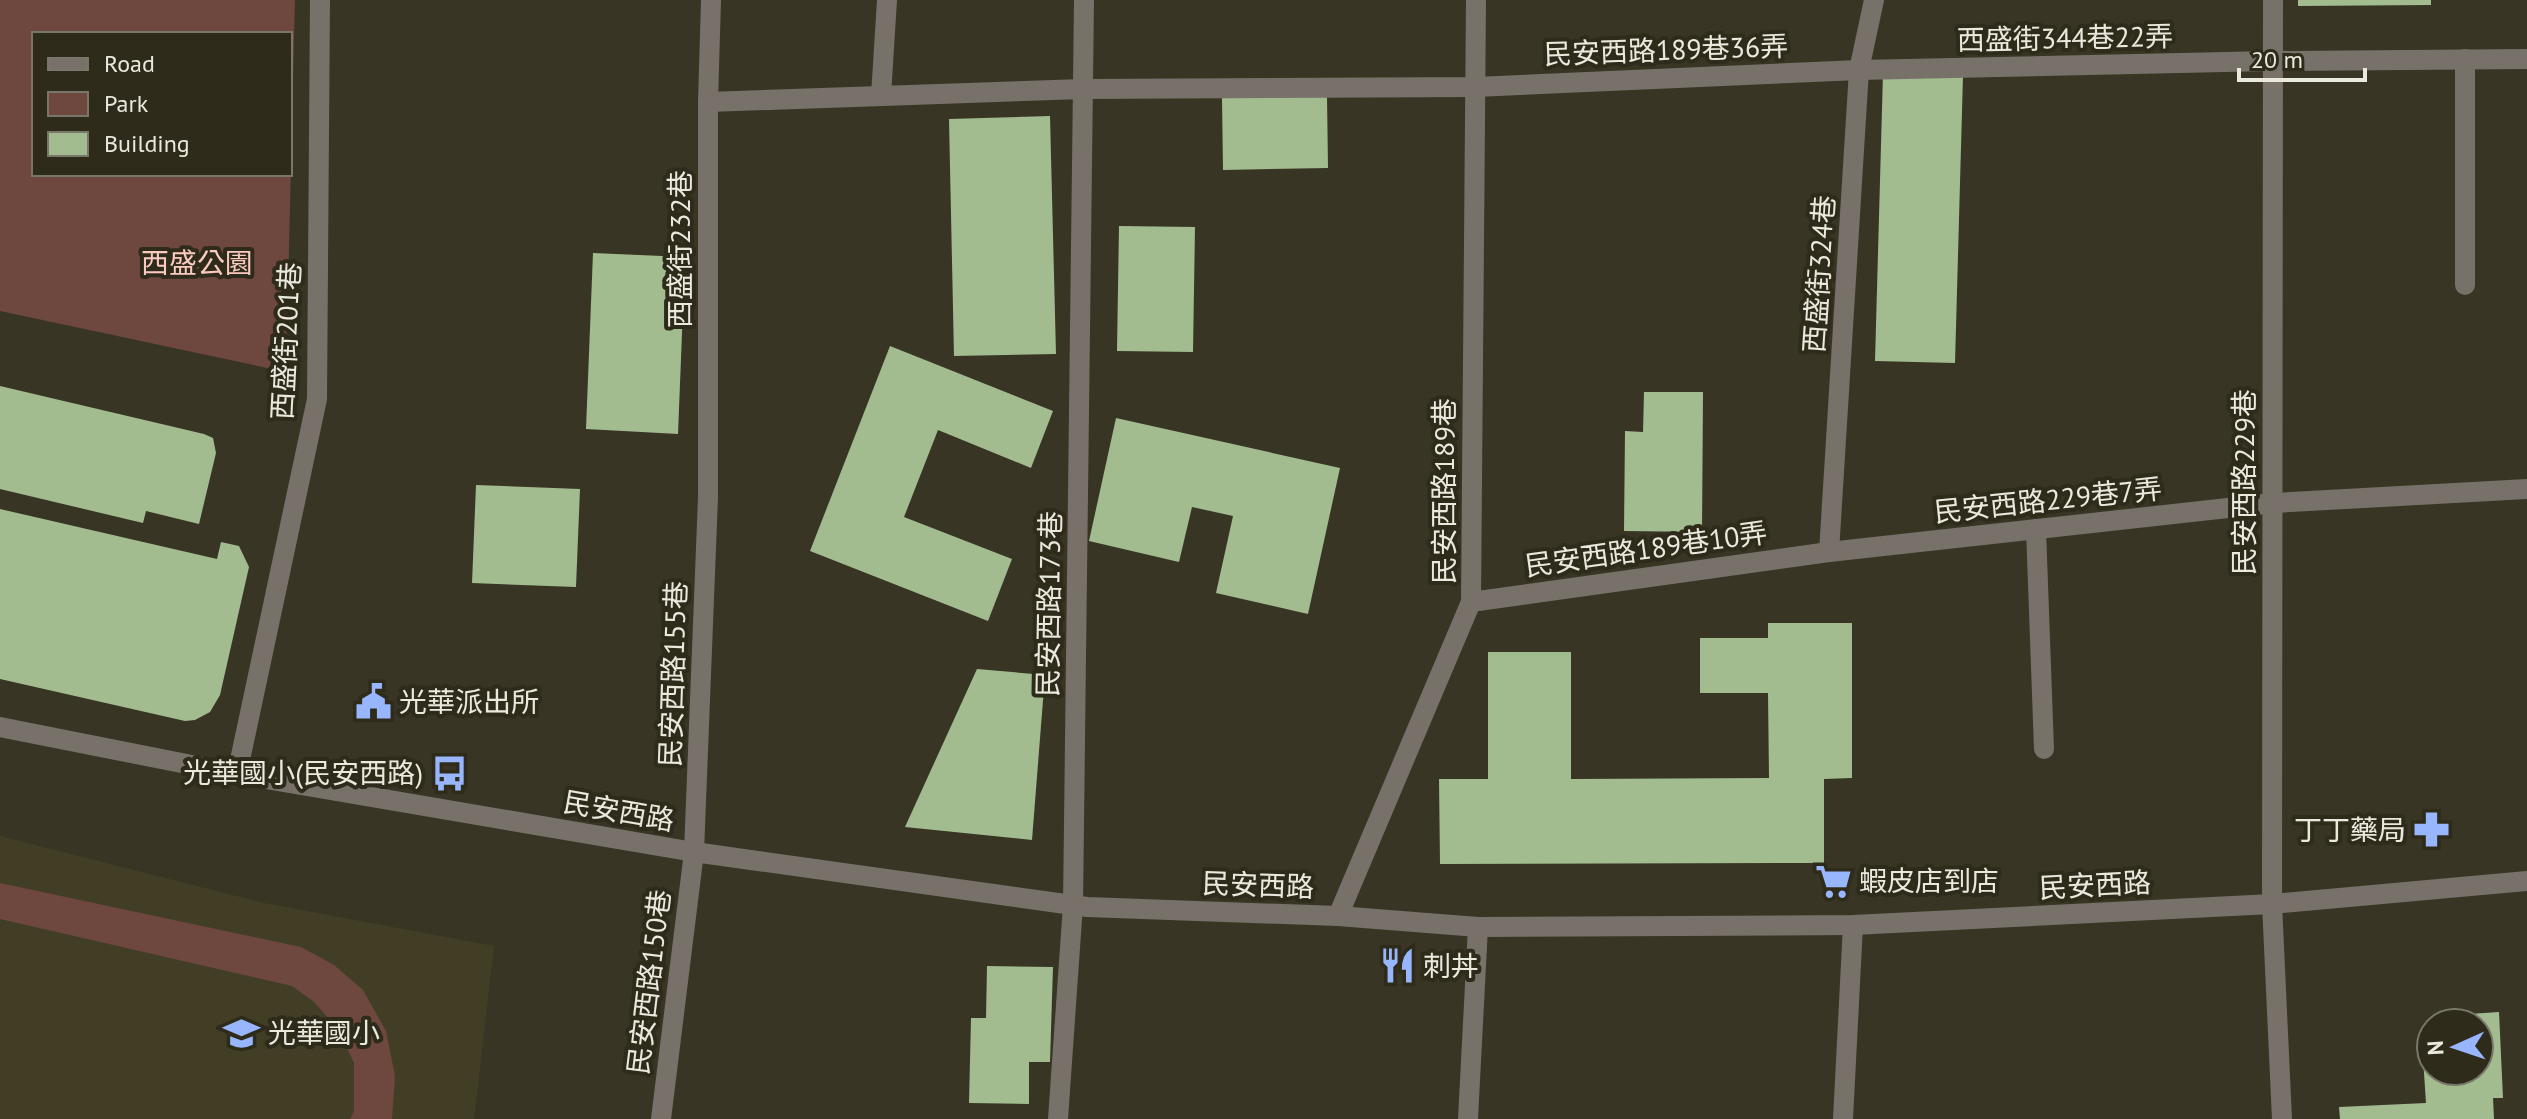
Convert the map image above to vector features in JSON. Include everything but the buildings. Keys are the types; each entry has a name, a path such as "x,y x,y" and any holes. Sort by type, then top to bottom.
{"street":[{"name":"西盛街201巷","path":"237,774 317,399 320,0"},
{"name":"西盛街232巷","path":"708,497 711,0"},
{"path":"881,96 887,0"},
{"name":"民安西路173巷","path":"1058,1119 1073,905 1084,0"},
{"name":"民安西路189巷","path":"1338,916 1471,602 1476,0"},
{"name":"西盛街324巷","path":"1829,552 1859,70 1874,0"},
{"name":"民安西路229巷","path":"2273,0 2272,904 2282,1119"},
{"path":"2465,59 2465,285"},
{"name":"西盛街344巷22弄","path":"1859,70 2527,59"},
{"name":"民安西路189巷36弄","path":"708,102 1083,89 1475,87 1859,70"},
{"name":"民安西路229巷7弄","path":"1829,552 2273,503 2527,489"},
{"name":"民安西路155巷","path":"694,852 708,497"},
{"path":"2036,529 2044,749"},
{"name":"民安西路189巷10弄","path":"1471,602 1829,552"},
{"name":"民安西路","path":"0,727 237,774 694,852 1073,905 1338,916 1478,927 1853,925 2272,904 2527,881"},
{"name":"民安西路150巷","path":"661,1119 694,852"},
{"path":"1843,1119 1853,925"},
{"path":"1468,1119 1478,927"}],"shaded area":[{"name":"光華國小","path":"0,836 264,903 494,946 474,1119 0,1119"}],"green space":[{"name":"西盛公園","path":"0,0 295,0 292,124 292,32 32,32 32,176 291,176 286,372 0,311"},
{"path":"0,883 301,947 334,965 363,990 386,1031 395,1076 392,1119 350,1119 354,1111 354,1063 337,1028 314,1002 292,986 0,919"}],"place":[{"name":"光華派出所","path":"373,702"},
{"name":"光華國小(民安西路)","path":"449,773"},
{"name":"丁丁藥局","path":"2432,830"},
{"name":"蝦皮店到店","path":"1833,881"},
{"name":"刺丼","path":"1397,966"},
{"name":"光華國小","path":"242,1033"}]}
